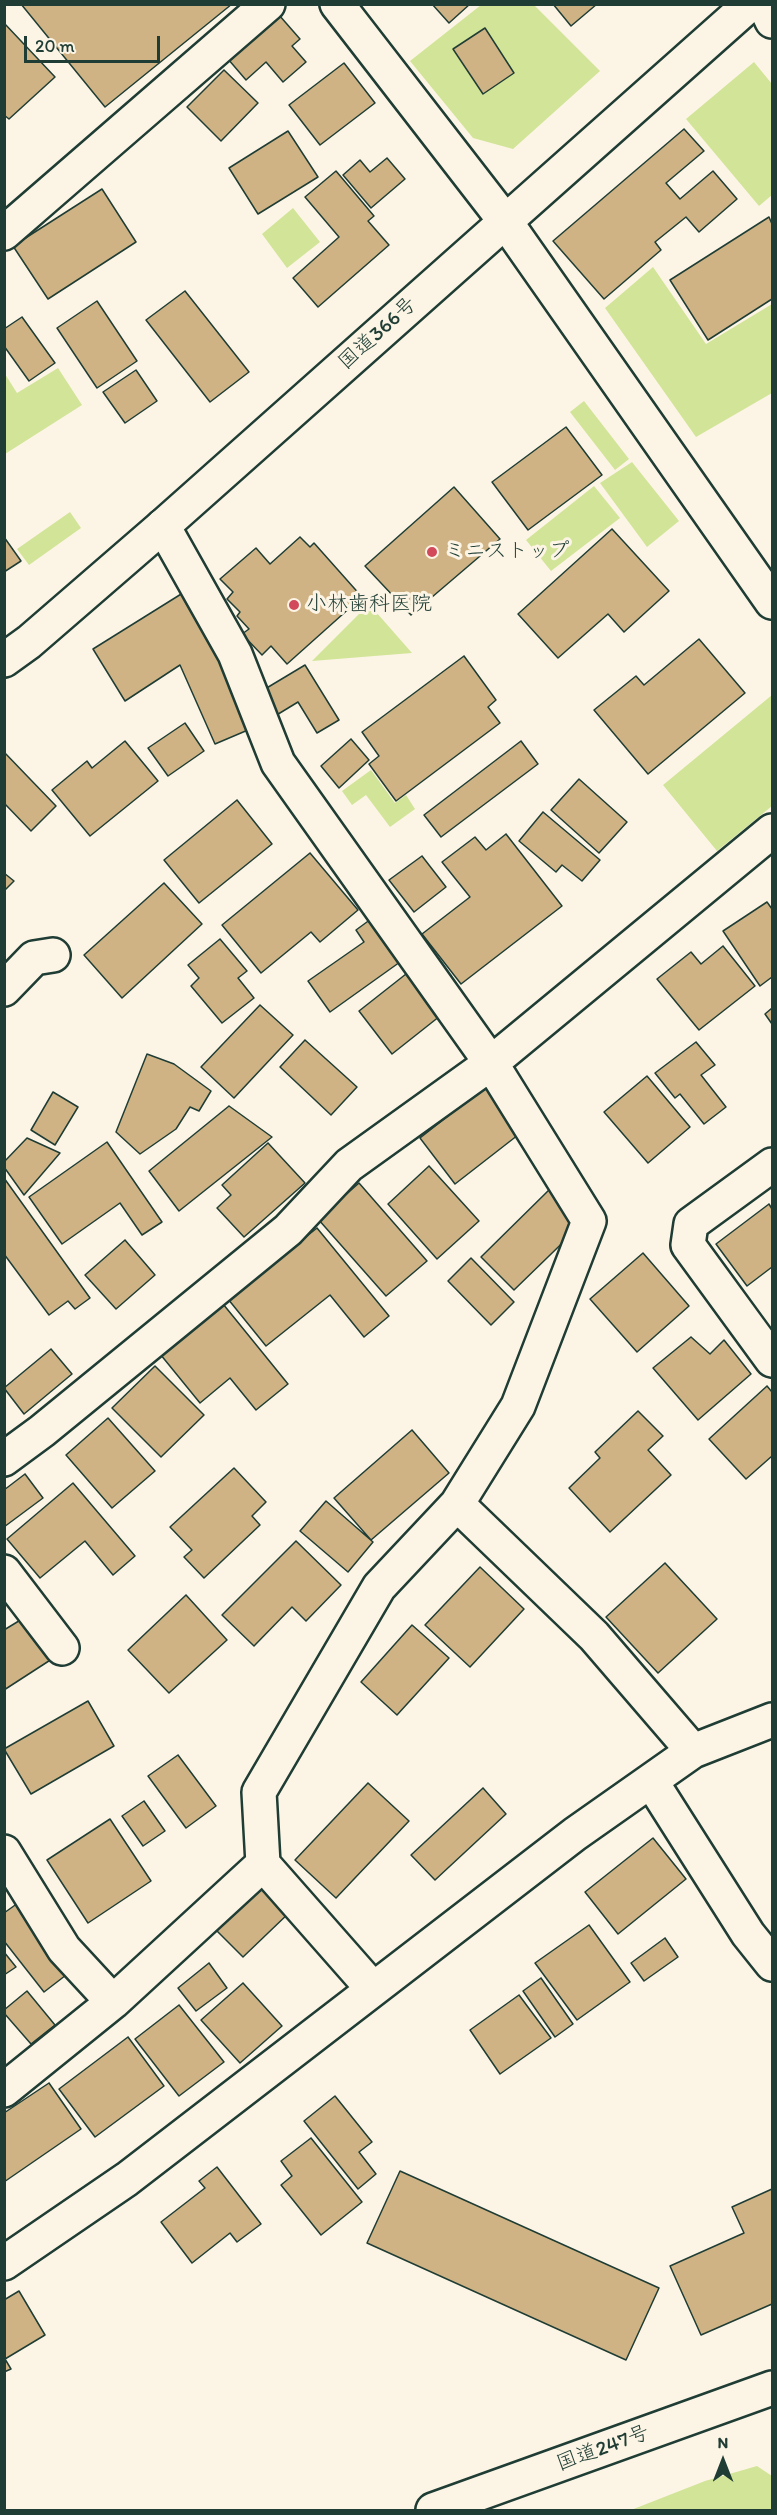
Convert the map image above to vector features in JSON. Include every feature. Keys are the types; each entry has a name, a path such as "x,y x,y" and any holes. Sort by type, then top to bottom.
{"main road":[{"path":"4,233 268,4"},
{"path":"337,4 505,221 772,602"},
{"name":"国道366号","path":"4,660 29,642 163,526 750,4"},
{"path":"764,4 772,21"},
{"path":"163,526 236,654 278,763 491,1063 589,1221 518,1406 457,1504 379,1587 259,1792 263,1863 373,1989"},
{"path":"4,1459 51,1424 288,1230 349,1165 491,1063 772,831"},
{"path":"4,989 34,958 53,956"},
{"path":"772,1165 691,1224 688,1245 772,1360"},
{"path":"457,1504 594,1636 693,1751"},
{"path":"4,1572 62,1648"},
{"path":"4,2263 127,2179 575,1834 693,1751 772,1720"},
{"path":"651,1781 748,1934 772,1964"},
{"path":"4,2090 113,2002 263,1863"},
{"path":"10,1875 63,1949 113,2002"},
{"name":"国道247号","path":"433,2511 772,2388"}],"green space":[{"path":"481,5 534,5 600,71 513,149 473,138 410,61"},
{"path":"754,62 772,84 772,195 759,206 686,119"},
{"path":"293,208 320,242 287,268 262,234"},
{"path":"653,267 706,344 772,304 772,393 696,437 605,308"},
{"path":"58,368 82,405 5,454 5,374 17,393"},
{"path":"584,401 629,459 615,470 570,412"},
{"path":"632,462 679,521 647,547 600,483"},
{"path":"594,486 620,518 551,571 526,540"},
{"path":"70,512 81,528 29,565 17,549"},
{"path":"369,604 412,653 312,661"},
{"path":"772,695 772,806 717,851 663,785"},
{"path":"371,770 395,803 406,795 415,809 390,827 366,795 352,805 342,791"},
{"path":"757,2466 772,2476 772,2510 631,2510 705,2481"}],"building":[{"path":"21,4 232,4 105,107"},
{"path":"432,4 470,4 449,23"},
{"path":"553,4 597,4 571,26"},
{"path":"279,15 300,39 292,46 306,62 283,82 266,62 246,80 228,59"},
{"path":"4,23 55,77 9,119 4,115"},
{"path":"485,28 514,73 483,94 453,49"},
{"path":"344,63 375,103 320,145 289,105"},
{"path":"224,70 258,103 221,141 187,107"},
{"path":"684,129 704,151 666,183 680,199 713,171 737,199 699,232 686,217 655,242 661,250 604,299 553,241"},
{"path":"288,131 318,177 258,214 229,168"},
{"path":"387,158 405,179 371,208 343,175 360,160 370,172"},
{"path":"336,171 374,216 368,221 389,245 318,307 293,278 339,237 305,197"},
{"path":"102,189 136,242 48,299 13,246"},
{"path":"769,217 772,224 772,299 708,340 670,280"},
{"path":"185,291 249,372 210,402 146,320"},
{"path":"97,301 137,361 97,388 57,328"},
{"path":"22,317 55,363 29,381 4,346 4,329"},
{"path":"136,370 157,401 125,423 103,392"},
{"path":"566,427 602,475 528,530 492,482"},
{"name":"ミニストップ","path":"454,487 500,539 411,615 365,566"},
{"path":"612,529 669,591 624,632 608,614 558,658 518,614"},
{"path":"4,537 21,561 4,572"},
{"name":"小林歯科医院","path":"300,537 310,547 314,543 362,597 287,664 271,646 262,655 242,634 249,629 237,616 240,612 227,599 233,592 220,579 256,548 270,564"},
{"path":"186,591 255,727 215,744 180,665 125,701 93,649"},
{"path":"699,639 745,693 648,774 594,710 636,676 644,685"},
{"path":"464,656 496,700 488,707 500,723 396,801 369,764 379,756 362,732"},
{"path":"305,665 339,720 317,733 298,702 275,716 260,692"},
{"path":"185,723 204,751 168,776 148,748"},
{"path":"351,739 369,760 339,788 321,766"},
{"path":"125,741 158,781 90,836 52,790 87,761 92,768"},
{"path":"521,741 538,764 441,837 424,815"},
{"path":"4,752 56,806 31,831 4,803"},
{"path":"579,779 627,822 599,853 551,810"},
{"path":"237,800 272,844 199,903 164,860"},
{"path":"543,812 600,860 582,881 562,865 556,872 519,841"},
{"path":"506,834 562,906 461,984 422,934 470,897 442,862 475,837 486,850"},
{"path":"310,853 358,910 320,942 311,932 261,973 222,925"},
{"path":"422,856 446,887 414,912 389,880"},
{"path":"4,873 14,881 4,891"},
{"path":"164,883 202,924 122,998 84,955"},
{"path":"767,902 772,909 772,977 760,986 723,931"},
{"path":"371,919 400,962 330,1012 308,981 364,942 356,930"},
{"path":"220,939 247,971 238,978 254,998 222,1023 191,986 199,978 188,965"},
{"path":"723,946 755,986 699,1030 657,979 691,952 701,964"},
{"path":"406,974 440,1016 392,1054 359,1011"},
{"path":"260,1005 293,1035 234,1098 201,1067"},
{"path":"772,1008 772,1024 765,1014"},
{"path":"305,1040 357,1087 331,1115 280,1067"},
{"path":"696,1042 715,1065 701,1075 726,1107 704,1124 680,1094 675,1098 655,1073"},
{"path":"147,1054 174,1064 211,1091 199,1111 190,1107 176,1129 140,1154 116,1132"},
{"path":"647,1076 690,1127 648,1163 604,1112"},
{"path":"491,1082 527,1128 455,1184 420,1138"},
{"path":"53,1092 78,1107 55,1145 31,1130"},
{"path":"229,1106 272,1137 179,1211 149,1171"},
{"path":"27,1138 60,1153 24,1195 4,1167 4,1162"},
{"path":"107,1142 162,1222 142,1235 120,1203 62,1244 29,1197"},
{"path":"268,1143 305,1183 244,1237 217,1208 231,1195 222,1185"},
{"path":"429,1166 479,1221 437,1259 388,1204"},
{"path":"4,1178 90,1298 75,1309 68,1301 49,1315 4,1254"},
{"path":"359,1183 427,1261 386,1296 318,1219"},
{"path":"552,1187 585,1221 514,1290 481,1257"},
{"path":"769,1204 772,1209 772,1267 747,1286 716,1244"},
{"path":"317,1228 389,1316 364,1337 330,1295 266,1346 228,1299"},
{"path":"125,1240 155,1275 116,1309 85,1275"},
{"path":"643,1253 689,1306 637,1352 590,1299"},
{"path":"471,1258 514,1302 491,1325 448,1281"},
{"path":"219,1299 288,1384 256,1410 230,1378 200,1403 156,1349"},
{"path":"691,1337 710,1354 724,1340 751,1374 698,1420 653,1368"},
{"path":"51,1349 72,1374 24,1414 4,1388"},
{"path":"155,1366 204,1415 161,1457 112,1408"},
{"path":"767,1386 772,1392 772,1456 746,1479 709,1439"},
{"path":"638,1411 663,1436 648,1450 671,1475 610,1532 569,1488 600,1458 595,1452"},
{"path":"108,1418 155,1471 112,1508 66,1455"},
{"path":"412,1430 449,1473 371,1540 334,1498"},
{"path":"234,1468 266,1502 252,1516 260,1525 204,1578 184,1557 192,1550 170,1527"},
{"path":"25,1474 43,1498 4,1527 4,1490"},
{"path":"73,1483 135,1556 113,1575 85,1541 40,1578 7,1539"},
{"path":"326,1501 373,1542 348,1572 300,1531"},
{"path":"296,1541 341,1585 306,1621 292,1607 254,1646 222,1615"},
{"path":"665,1563 717,1619 658,1673 606,1617"},
{"path":"480,1567 524,1609 470,1667 425,1625"},
{"path":"186,1595 227,1640 169,1693 128,1650"},
{"path":"27,1616 55,1657 4,1690 4,1630"},
{"path":"412,1625 449,1658 397,1715 361,1682"},
{"path":"88,1701 114,1746 31,1794 4,1749"},
{"path":"178,1755 216,1806 186,1828 148,1776"},
{"path":"368,1783 409,1821 336,1898 295,1860"},
{"path":"483,1788 506,1814 435,1880 411,1855"},
{"path":"144,1801 165,1831 143,1846 122,1816"},
{"path":"110,1819 151,1881 88,1923 47,1860"},
{"path":"653,1838 686,1879 618,1934 585,1892"},
{"path":"265,1881 292,1910 243,1957 215,1929"},
{"path":"18,1903 70,1972 44,1992 4,1941 4,1913"},
{"path":"589,1925 630,1982 577,2020 535,1963"},
{"path":"665,1938 678,1957 644,1981 631,1963"},
{"path":"4,1952 16,1967 4,1975"},
{"path":"209,1963 227,1988 196,2011 178,1988"},
{"path":"541,1978 573,2024 555,2037 523,1991"},
{"path":"243,1983 282,2026 240,2063 201,2020"},
{"path":"27,1991 55,2025 31,2044 4,2013 4,2010"},
{"path":"519,1995 551,2038 500,2074 470,2030"},
{"path":"179,2005 224,2062 179,2096 135,2039"},
{"path":"128,2037 164,2086 95,2137 59,2089"},
{"path":"49,2083 81,2129 4,2182 4,2113"},
{"path":"335,2096 372,2142 359,2152 376,2174 358,2189 304,2121"},
{"path":"311,2138 362,2202 321,2235 281,2185 292,2176 281,2161"},
{"path":"217,2167 261,2224 237,2242 230,2233 192,2263 161,2222 205,2188 199,2181"},
{"path":"400,2171 659,2288 626,2360 367,2243"},
{"path":"772,2189 772,2304 701,2335 670,2266 744,2233 732,2207"},
{"path":"19,2291 45,2335 5,2359 11,2369 4,2372 4,2300"}],"place":[{"name":"ミニストップ","path":"432,552"},
{"name":"小林歯科医院","path":"294,605"}]}
